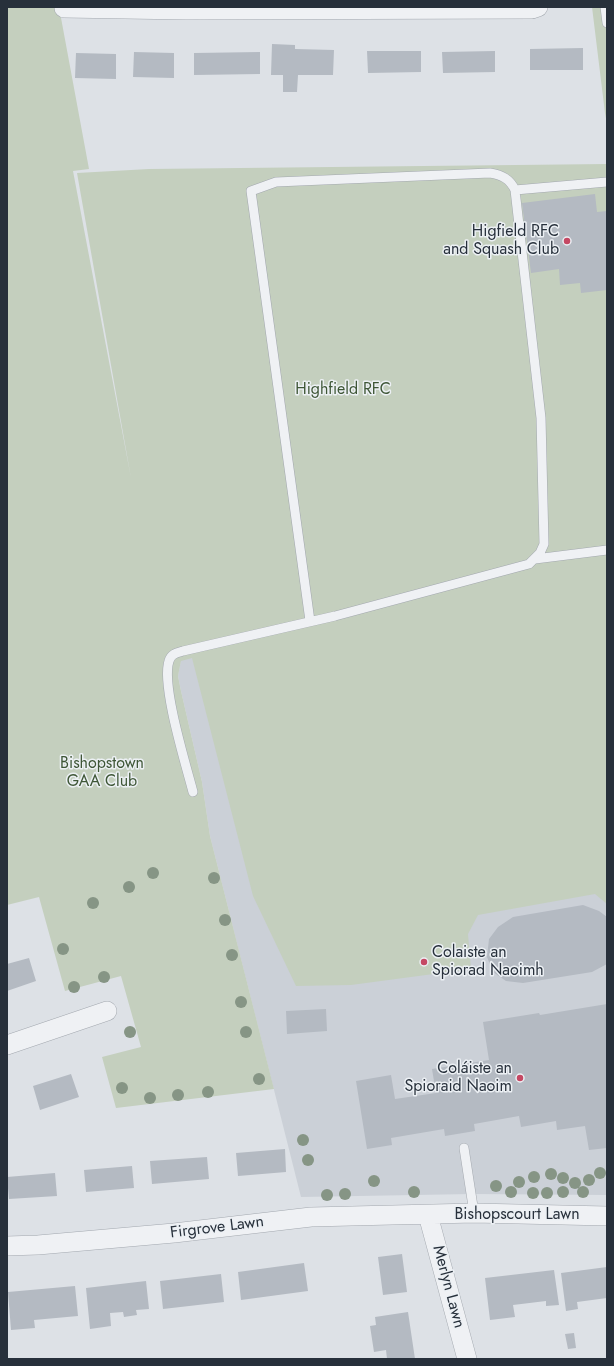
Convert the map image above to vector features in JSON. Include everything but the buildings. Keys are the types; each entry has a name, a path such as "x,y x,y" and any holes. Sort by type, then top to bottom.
{"street":[{"path":"64,8 194,10 538,7"},
{"path":"7,1045 107,1011"},
{"name":"Bishopscourt Lawn","path":"428,1215 474,1213 607,1216"},
{"name":"Firgrove Lawn","path":"7,1246 38,1245 174,1234 311,1217 428,1215"},
{"name":"Merlyn Lawn","path":"428,1215 467,1359"}],"lane":[{"path":"605,7 607,22"},
{"path":"193,792 169,696 168,668 169,662 173,655 183,651 310,621 529,564 540,553 544,544 541,418 514,190 512,183 498,175 490,174 276,182 251,192 310,621"},
{"path":"514,190 607,182"},
{"path":"535,559 607,550"},
{"path":"464,1148 474,1213"}],"shaded area":[{"name":"Colaiste an Spiorad Naoimh","path":"607,560 607,1195 472,1194 301,1197 210,836 202,782 178,676 181,660 516,578"}],"green space":[{"path":"7,7 59,7 89,169 73,171 131,478 77,173 149,169 607,164 607,904 595,894 478,915 468,934 471,969 351,985 296,986 253,896 192,658 181,661 178,676 202,782 210,836 274,1089 116,1108 102,1057 141,1047 121,976 65,991 39,897 7,905"},
{"path":"592,7 607,7 607,124 605,113"}],"place":[{"name":"Higfield RFC and Squash Club","path":"567,241"},
{"name":"Colaiste an Spiorad Naoimh","path":"424,962"},
{"name":"Coláiste an Spioraid Naoim","path":"520,1078"}],"park label":[{"name":"Highfield RFC","path":"343,390"},
{"name":"Bishopstown GAA Club","path":"102,773"}]}
